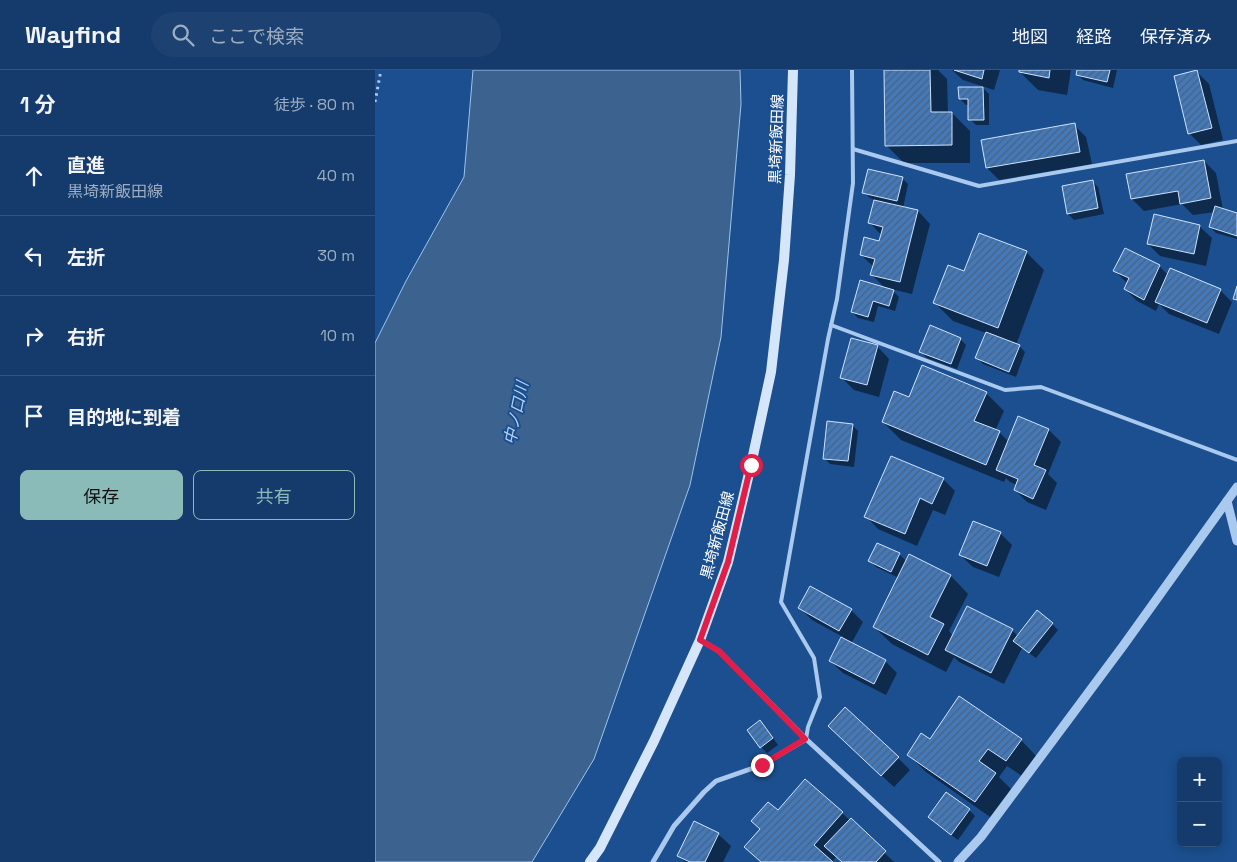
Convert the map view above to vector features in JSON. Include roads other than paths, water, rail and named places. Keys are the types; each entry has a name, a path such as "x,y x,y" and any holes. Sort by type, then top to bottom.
{"main road":[{"name":"黒埼新飯田線","path":"590,862 655,741 700,640 728,562 771,372 784,260 790,175 793,70"}],"street":[{"path":"958,862 981,837 1123,646 1237,488"},
{"path":"1227,501 1237,541"},
{"path":"700,640 719,651 805,739 939,862"},
{"path":"653,862 674,826 716,781 762,765 805,739"}],"lane":[{"path":"805,739 819,697 814,658 781,602 837,299 853,183 853,70"},
{"path":"853,149 979,186 1237,141"},
{"path":"831,325 1005,390 1041,387 1237,460"}],"water":[{"name":"中ノ口川","path":"473,70 740,70 741,104 721,337 690,485 594,759 532,862 375,862 375,343 406,281 464,177"}]}
